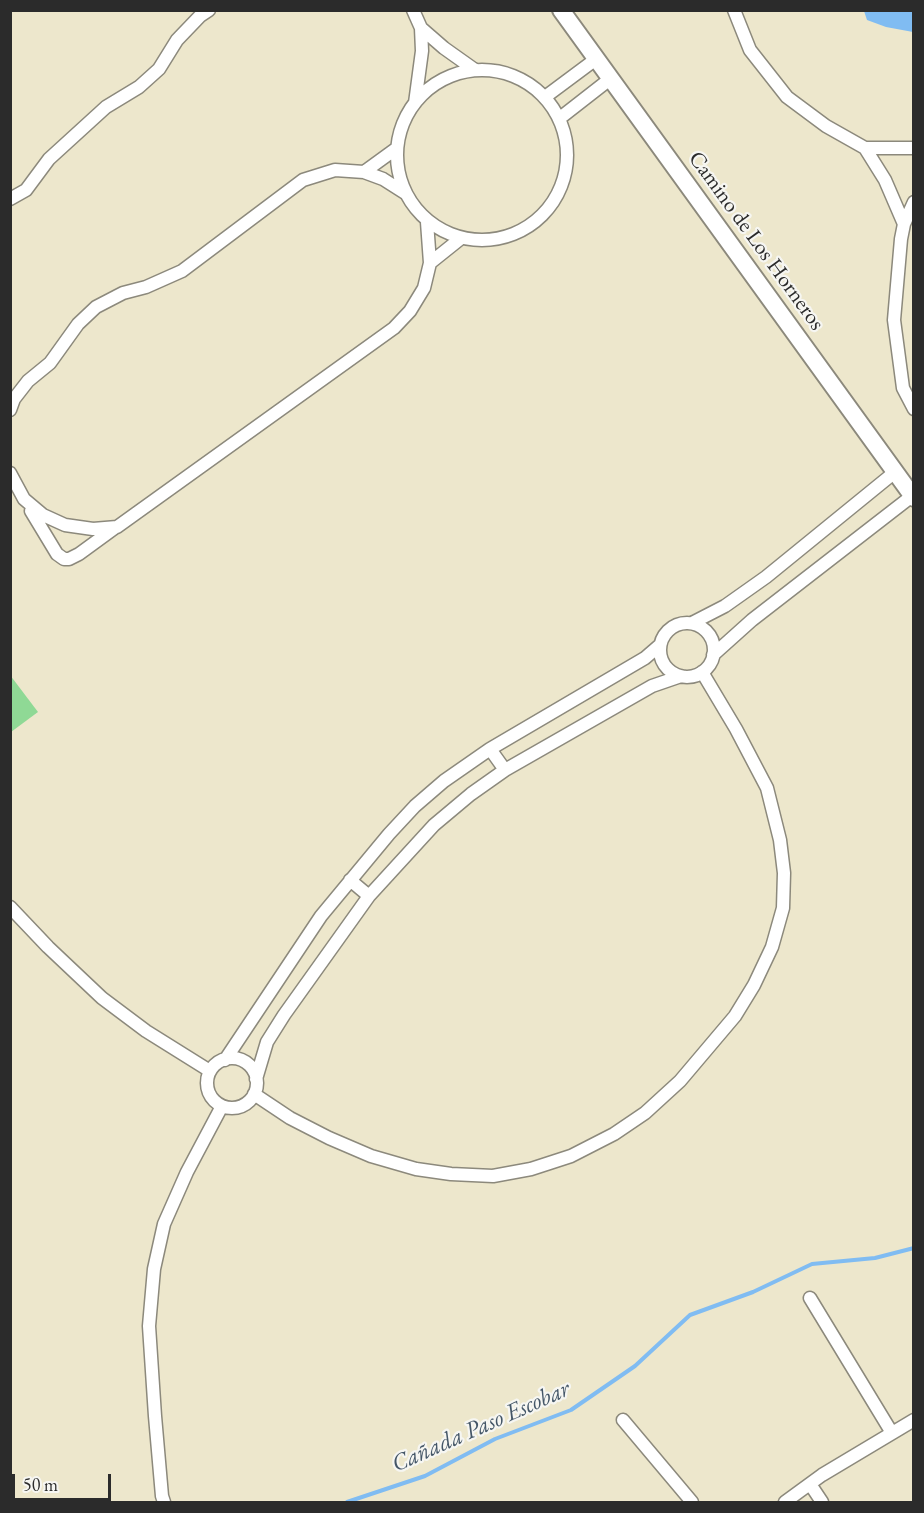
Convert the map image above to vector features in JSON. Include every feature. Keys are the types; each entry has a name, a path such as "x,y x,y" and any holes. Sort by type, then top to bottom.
{"street":[{"path":"10,199 26,190 49,159 106,107 139,87 159,69 177,40 209,10"},
{"path":"413,10 421,28 422,51 415,103"},
{"name":"Camino de Los Horneros","path":"561,10 913,497"},
{"path":"734,10 750,50 788,97 826,126 865,148 885,180 904,224"},
{"path":"421,28 475,70"},
{"path":"545,97 596,59"},
{"path":"475,70 494,70 513,75 530,84 545,97 560,118 567,145 566,173 556,199 538,220 515,235 488,242 460,238 442,232 427,222 405,193 398,171 397,148 402,124 415,103 432,87 452,75 475,70"},
{"path":"560,118 610,79"},
{"path":"364,172 397,148"},
{"path":"865,148 914,148"},
{"path":"10,410 14,399 28,381 50,363 78,324 96,307 123,293 146,287 182,271 303,180 334,170 364,172 383,179 405,193"},
{"path":"914,202 904,224 894,320 903,388 914,408"},
{"path":"11,477 57,554 64,559 69,559 79,554 394,328 410,311 424,288 430,263 427,222"},
{"path":"430,263 460,238"},
{"path":"10,386 28,381"},
{"path":"692,624 725,606 766,577 895,471"},
{"path":"713,655 752,620 913,497"},
{"path":"24,499 43,515 65,525 93,529 117,527"},
{"path":"225,1060 321,916 415,806 444,781 490,749 635,664 660,645 666,632 672,627 685,623 704,629 712,641 713,655 711,662 702,672 688,677 681,676 664,665 660,645"},
{"path":"255,1094 291,1118 371,1156 416,1169 451,1174 493,1176 531,1170 571,1156 614,1134 645,1113 680,1081 735,1016 754,985 772,947 783,908 784,873 780,840 767,788 702,672"},
{"path":"256,1079 254,1072 245,1062 232,1058 214,1066 207,1079 210,1095 222,1106 229,1108 244,1105 255,1094 256,1079 267,1042 284,1015 369,896 434,825 505,770 652,686 681,676"},
{"path":"490,749 505,770"},
{"path":"350,880 369,896"},
{"path":"10,907 102,998 146,1031 210,1071"},
{"path":"164,1503 149,1326 154,1269 164,1224 195,1156 222,1106"},
{"path":"810,1298 892,1433"},
{"path":"784,1503 810,1484 914,1419"},
{"path":"623,1420 692,1503"},
{"path":"810,1484 822,1503"}],"green space":[{"path":"10,675 38,712 11,732 10,732"}],"water":[{"path":"864,11 913,11 913,32 886,27 867,20"}],"waterway":[{"name":"Cañada Paso Escobar","path":"347,1502 425,1476 495,1439 571,1410 635,1366 690,1315 753,1292 812,1264 875,1258 914,1248"}]}
